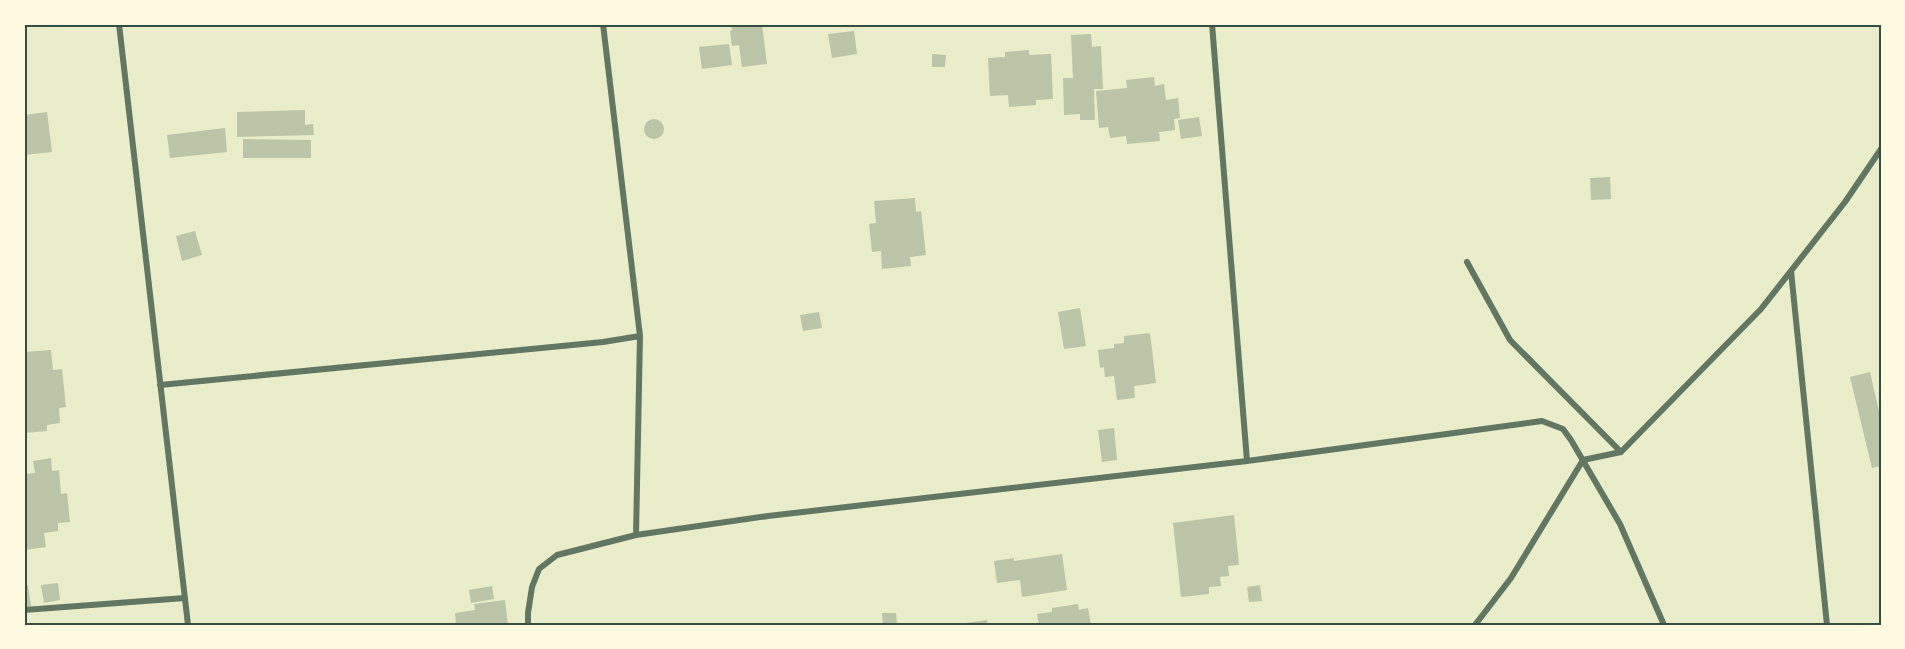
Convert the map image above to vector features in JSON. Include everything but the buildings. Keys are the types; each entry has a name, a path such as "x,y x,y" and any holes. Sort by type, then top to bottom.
{"street":[{"path":"119,24 188,625"},
{"path":"603,24 640,336 636,535"},
{"path":"1212,24 1247,460"},
{"path":"1475,625 1511,578 1583,460 1621,452 1761,309 1845,202 1881,149"},
{"path":"1467,262 1510,340 1621,452"},
{"path":"1791,270 1827,625"},
{"path":"160,385 603,342 640,336"},
{"path":"528,625 532,587 539,569 557,555 636,535 768,516 1247,460 1542,421 1563,429 1583,460 1620,524 1664,625"},
{"path":"24,610 185,598"}]}
